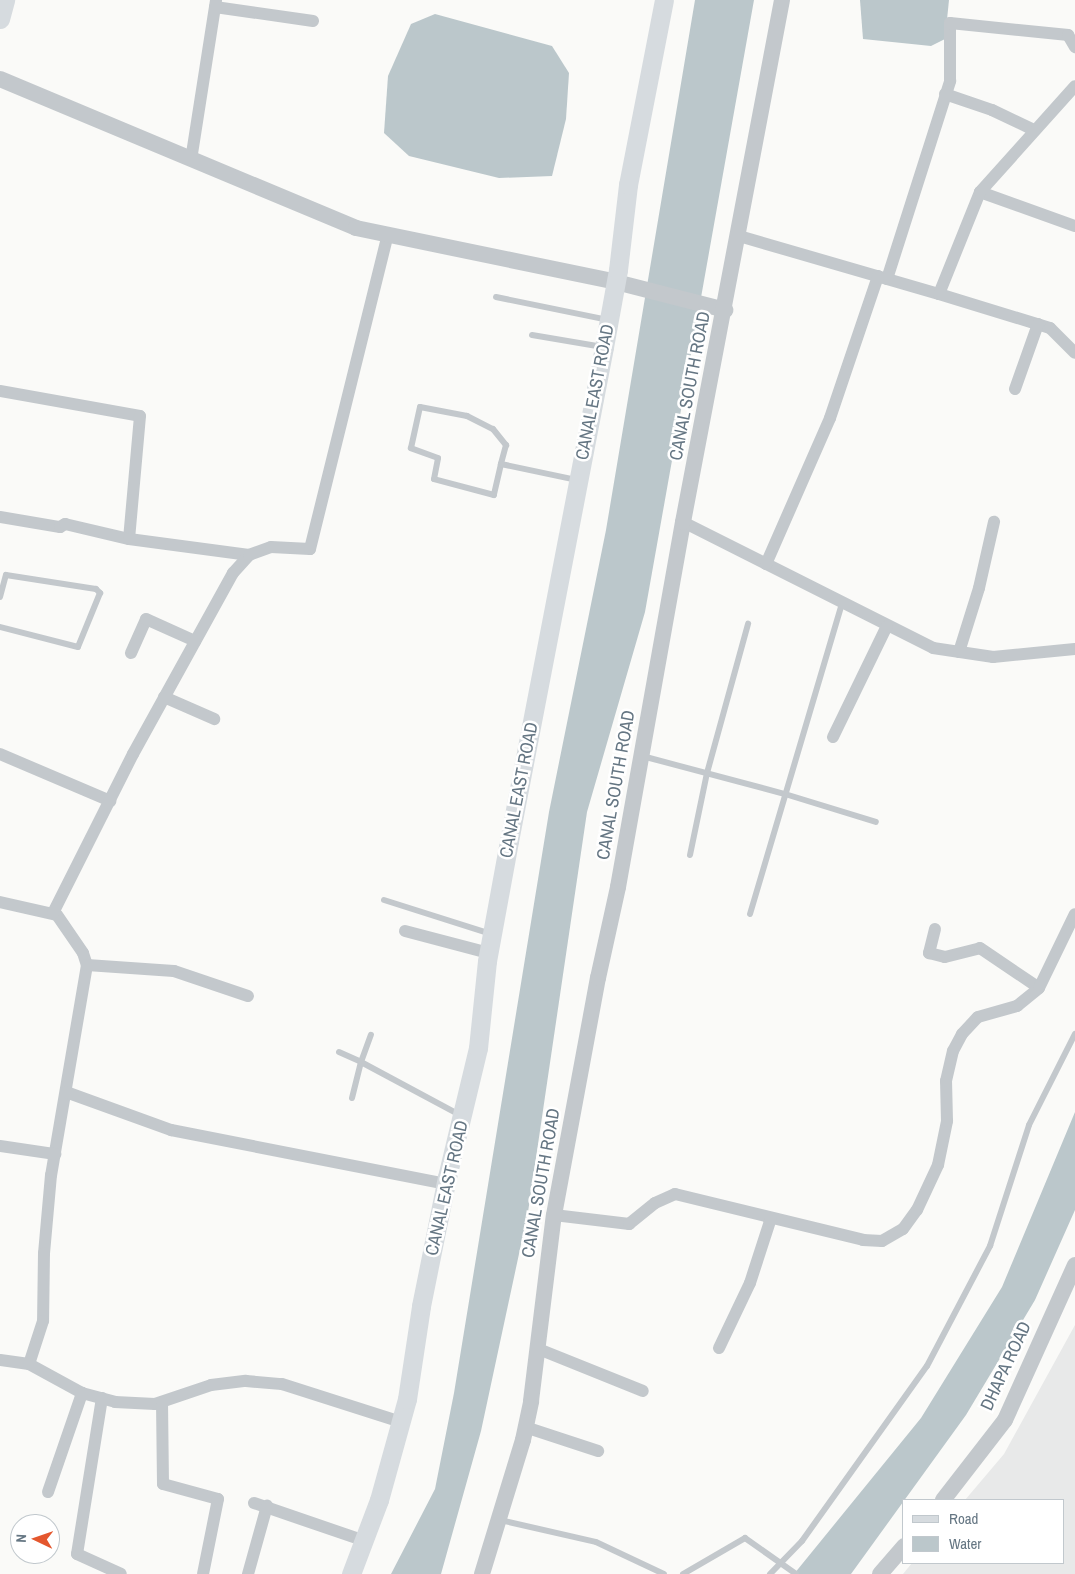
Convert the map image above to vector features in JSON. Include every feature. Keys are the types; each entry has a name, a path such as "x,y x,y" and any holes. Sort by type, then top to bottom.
{"main road":[{"path":"0,19 5,0"},
{"name":"CANAL EAST ROAD","path":"351,1574 378,1500 401,1422 446,1184 464,1117 478,1048 491,944 616,282 628,185 664,0"}],"street":[{"name":"CANAL SOUTH ROAD","path":"482,1574 525,1428 554,1214 782,0"},
{"path":"191,160 216,4 313,21"},
{"path":"766,564 830,418 883,278 946,94 950,81 950,23 1068,35 1075,47"},
{"path":"0,79 356,228 616,282 725,310"},
{"path":"939,294 980,192 1075,86"},
{"path":"946,94 992,110 1034,130"},
{"path":"980,192 1075,226"},
{"path":"0,517 60,528 65,524 129,539 249,555 271,547 310,549 388,234"},
{"path":"739,236 1050,328 1075,353"},
{"path":"1015,389 1038,324"},
{"path":"0,391 140,416 129,539"},
{"path":"683,522 933,648 993,657 1075,649"},
{"path":"958,652 979,588 994,522"},
{"path":"54,913 164,697 233,573 249,555"},
{"path":"131,653 146,620 195,641"},
{"path":"833,737 888,626"},
{"path":"164,697 214,719"},
{"path":"0,754 110,801"},
{"path":"0,902 54,913 72,934 86,965 55,1154 44,1244 43,1317 29,1364"},
{"path":"554,1214 629,1224 670,1194 862,1240 882,1241 902,1229 917,1210 938,1165 947,1121 946,1081 953,1051 962,1034 978,1017 1017,1006 1039,988 1075,914"},
{"path":"935,929 930,952 945,957 980,948 1039,988"},
{"path":"405,931 491,944"},
{"path":"86,965 174,971 248,996"},
{"path":"66,1092 171,1130 446,1184"},
{"path":"0,1146 55,1154"},
{"path":"719,1348 750,1283 771,1218"},
{"name":"DHAPA ROAD","path":"944,1499 1005,1420 1075,1265"},
{"path":"536,1348 643,1391"},
{"path":"0,1360 29,1364 82,1393 115,1402 162,1402 211,1385 246,1381 282,1384 401,1422"},
{"path":"48,1492 82,1393"},
{"path":"102,1398 77,1554 121,1574"},
{"path":"162,1402 163,1484 218,1499 203,1574"},
{"path":"525,1428 598,1451"},
{"path":"254,1503 362,1540"},
{"path":"248,1574 267,1506"},
{"path":"880,1574 902,1548"}],"lane":[{"path":"496,297 609,320"},
{"path":"532,335 604,347"},
{"path":"420,407 467,416 493,429 506,445 501,464 494,495 434,479 438,458 411,448 420,407"},
{"path":"501,464 578,480"},
{"path":"0,596 3,574 96,589 100,599 78,647 0,627"},
{"path":"750,914 842,603"},
{"path":"690,856 707,773 748,624"},
{"path":"641,756 785,794 876,822"},
{"path":"384,900 491,944"},
{"path":"770,1574 802,1541 927,1366 990,1246 1029,1125 1075,1034"},
{"path":"352,1098 360,1062 371,1035"},
{"path":"339,1052 464,1117"},
{"path":"498,1520 596,1542 664,1574"},
{"path":"683,1574 745,1538 796,1574"}],"shaded area":[{"path":"1075,1325 1075,1574 903,1574 911,1564 1065,1564 1065,1499 966,1499 1004,1454"}],"water":[{"path":"695,0 754,0 645,612 587,812 528,1212 481,1431 441,1574 391,1574 435,1489 454,1393 549,812 606,530"},
{"path":"860,0 949,0 945,39 931,46 863,39"},
{"path":"435,14 552,46 569,73 566,119 552,176 499,178 409,156 384,133 388,76 411,24"},
{"path":"1075,1112 1075,1210 1035,1300 966,1415 905,1499 902,1499 902,1503 851,1574 794,1574 921,1418 1002,1287"}]}
